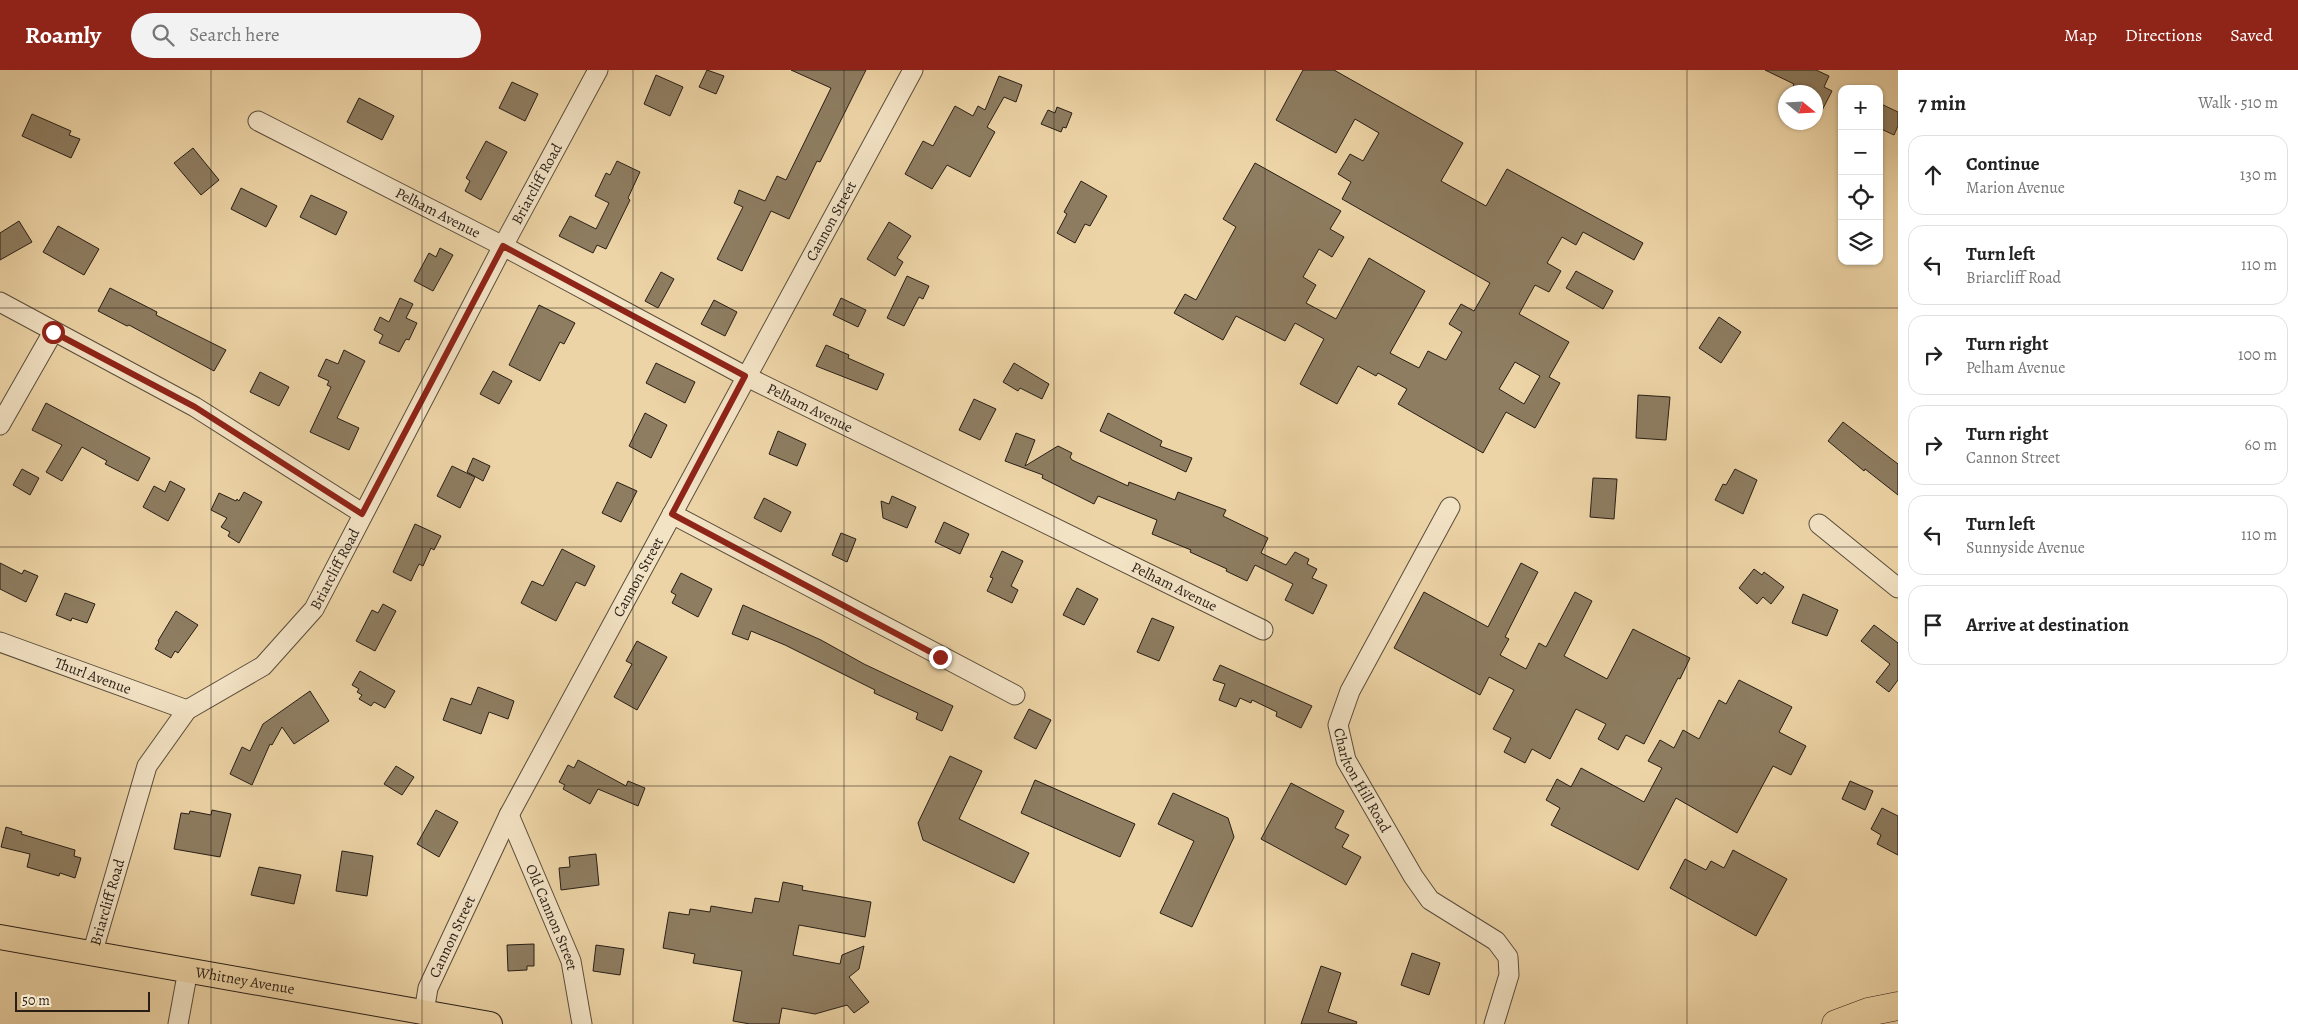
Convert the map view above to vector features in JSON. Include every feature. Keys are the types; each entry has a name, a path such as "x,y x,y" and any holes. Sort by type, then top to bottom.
{"highway":[{"path":"1836,1024 1868,1012 1898,1006"}],"main road":[{"name":"Whitney Avenue","path":"0,937 490,1024"}],"street":[{"name":"Briarcliff Road","path":"92,954 147,766 187,710 263,666 314,608 503,246 598,70"},
{"name":"Cannon Street","path":"424,1012 428,988 509,815 745,376 913,70"},
{"name":"Pelham Avenue","path":"258,121 503,246 745,376 1263,630"},
{"path":"0,302 195,407 362,514"},
{"path":"0,425 53,332"},
{"name":"Charlton Hill Road","path":"1450,507 1350,691 1338,725 1346,760 1413,876 1430,900 1496,941 1508,957 1509,975 1494,1024"},
{"path":"672,514 1015,695"},
{"path":"1819,524 1898,588"},
{"name":"Thurl Avenue","path":"0,642 187,710"},
{"name":"Old Cannon Street","path":"509,815 571,962 582,1024"},
{"path":"178,1024 188,970"}],"building":[{"path":"707,70 724,76 716,94 699,87"},
{"path":"791,70 866,70 820,162 817,161 789,219 771,211 742,271 717,259 743,207 734,203 739,190 765,201 777,176 786,180 831,88"},
{"path":"1303,70 1334,70 1463,143 1441,181 1486,206 1507,169 1643,243 1634,260 1583,232 1576,245 1562,237 1547,263 1561,271 1549,292 1535,285 1519,314 1569,342 1549,377 1560,383 1535,428 1506,412 1483,453 1398,404 1407,389 1378,373 1376,376 1358,366 1337,404 1300,384 1324,339 1295,323 1285,341 1236,316 1223,340 1174,313 1185,294 1196,300 1236,227 1223,219 1255,163 1341,211 1330,229 1344,237 1332,257 1319,249 1303,277 1316,285 1306,303 1336,319 1369,258 1425,291 1390,353 1419,368 1428,351 1446,360 1462,332 1449,324 1461,304 1474,311 1490,283 1342,199 1351,182 1338,174 1350,154 1363,161 1379,133 1355,119 1336,153 1276,120","holes":["1515,362 1540,376 1524,404 1499,389"]},
{"path":"1765,70 1816,70 1829,76 1824,87 1832,91 1823,108 1823,85 1794,84"},
{"path":"656,75 683,87 670,116 644,104"},
{"path":"999,76 1022,85 1016,102 1004,97 987,127 995,132 970,177 947,165 932,189 905,174 923,141 933,146 955,106 973,116 978,106 985,110"},
{"path":"512,82 538,94 525,121 499,108"},
{"path":"359,98 394,116 382,140 347,122"},
{"path":"1883,105 1898,112 1898,126 1894,135 1883,130"},
{"path":"1057,107 1072,113 1066,128 1063,127 1061,132 1041,124 1048,110 1055,113"},
{"path":"32,114 71,131 69,135 80,139 71,158 22,136"},
{"path":"486,141 507,152 481,200 465,191 470,181 466,178"},
{"path":"193,148 219,180 201,195 174,163"},
{"path":"617,161 640,172 628,198 630,200 606,249 597,245 593,253 559,236 570,216 596,229 609,203 595,196 606,173 610,175"},
{"path":"1081,181 1107,196 1090,226 1085,224 1075,243 1057,233 1067,214 1064,212"},
{"path":"241,188 277,206 266,227 231,209"},
{"path":"311,195 347,212 336,235 300,217"},
{"path":"19,221 32,242 0,260 0,233"},
{"path":"889,222 911,236 897,258 903,262 895,276 867,259"},
{"path":"58,226 99,249 84,275 43,252"},
{"path":"440,248 453,255 433,291 414,281 429,253 436,257"},
{"path":"1576,271 1613,291 1603,309 1566,288"},
{"path":"661,272 674,279 658,308 645,301"},
{"path":"907,276 929,286 923,299 919,297 904,326 887,318"},
{"path":"110,288 157,312 156,315 226,350 214,371 129,325 127,326 98,311"},
{"path":"400,298 413,304 406,318 417,323 409,340 406,339 399,352 379,343 383,335 374,330 380,317 389,322"},
{"path":"841,298 866,310 858,327 833,315"},
{"path":"714,300 737,312 725,336 701,324"},
{"path":"539,305 575,323 564,344 560,342 540,381 509,365"},
{"path":"1719,317 1741,332 1721,363 1699,348"},
{"path":"826,345 849,355 848,358 884,374 877,390 816,366"},
{"path":"344,350 365,361 337,418 359,428 349,450 310,432 331,387 327,385 329,381 318,376 326,359 338,364"},
{"path":"656,363 695,382 685,403 646,383"},
{"path":"1014,363 1049,384 1042,399 1020,388 1018,391 1003,382"},
{"path":"493,371 512,381 499,404 480,394"},
{"path":"260,372 289,387 279,406 250,392"},
{"path":"1638,395 1670,397 1666,440 1636,438"},
{"path":"974,399 996,409 980,440 959,430"},
{"path":"46,403 150,458 138,481 105,464 107,461 82,447 62,481 46,472 62,445 32,430"},
{"path":"645,413 667,425 651,458 629,446"},
{"path":"1108,413 1162,441 1160,446 1192,458 1186,472 1100,431"},
{"path":"1843,422 1898,464 1898,495 1865,469 1864,471 1828,441"},
{"path":"778,431 806,444 797,466 769,454"},
{"path":"1016,433 1035,440 1025,466 1058,446 1072,453 1070,457 1072,460 1128,486 1129,482 1175,500 1178,492 1226,510 1223,516 1268,538 1261,553 1286,565 1295,552 1309,559 1307,564 1317,569 1312,578 1327,585 1313,614 1285,600 1293,584 1255,565 1247,581 1226,571 1227,569 1190,552 1191,550 1152,534 1157,520 1098,496 1094,504 1042,478 1043,475 1005,461"},
{"path":"473,458 490,466 483,481 467,472"},
{"path":"452,466 475,477 460,508 437,496"},
{"path":"22,469 39,478 30,495 13,485"},
{"path":"1735,469 1757,480 1743,514 1715,500 1723,484 1726,485"},
{"path":"1593,478 1617,479 1614,519 1590,517"},
{"path":"170,481 185,489 168,521 143,507 154,486 165,492"},
{"path":"617,482 637,491 621,522 602,513"},
{"path":"244,492 262,502 239,543 228,536 230,532 221,527 227,518 211,510 219,493 239,501"},
{"path":"892,496 916,507 907,528 883,518 881,501 889,504"},
{"path":"764,498 791,512 781,532 754,518"},
{"path":"944,522 969,534 960,554 935,542"},
{"path":"415,524 441,536 434,550 431,548 423,566 419,564 411,581 393,572"},
{"path":"841,533 856,539 847,562 832,555"},
{"path":"562,549 595,566 585,586 576,582 556,621 521,603 532,581 543,586"},
{"path":"1002,551 1023,561 1011,586 1018,590 1012,603 987,591 993,578 990,577"},
{"path":"0,563 22,574 24,570 38,576 26,602 0,589"},
{"path":"1521,563 1538,572 1505,637 1509,639 1500,655 1526,669 1539,643 1546,647 1575,592 1592,601 1564,656 1607,679 1633,629 1690,658 1644,744 1626,735 1618,750 1598,739 1606,724 1576,709 1550,759 1532,749 1525,763 1504,752 1511,738 1493,729 1514,690 1489,677 1480,695 1394,648 1424,592 1488,627"},
{"path":"1754,569 1762,575 1764,572 1784,587 1771,604 1763,597 1757,604 1739,588"},
{"path":"681,573 712,589 698,617 672,603 676,595 671,592"},
{"path":"1077,588 1098,599 1084,625 1063,615"},
{"path":"65,593 95,604 87,623 72,618 71,621 56,615"},
{"path":"1803,594 1838,610 1827,636 1792,623"},
{"path":"383,604 396,611 375,651 356,641 372,610 378,613"},
{"path":"743,605 821,640 864,664 953,706 942,731 916,719 918,713 874,693 875,690 785,645 751,631 748,640 732,634"},
{"path":"176,611 198,625 178,653 175,651 171,658 155,649"},
{"path":"1152,618 1174,627 1159,661 1137,652"},
{"path":"1874,625 1898,643 1898,680 1889,692 1876,682 1890,664 1861,641"},
{"path":"637,641 667,657 637,710 614,697 632,664 626,661"},
{"path":"1220,665 1312,706 1301,728 1276,716 1277,712 1252,700 1251,703 1240,698 1236,707 1219,700 1225,684 1213,680"},
{"path":"360,671 395,691 385,708 374,702 371,706 359,699 362,695 357,692 359,689 352,685"},
{"path":"1739,680 1792,707 1779,732 1806,746 1791,775 1773,766 1737,833 1676,798 1638,870 1551,825 1560,808 1546,800 1557,779 1571,787 1581,768 1644,802 1662,768 1648,761 1660,740 1674,748 1683,730 1699,739 1719,700 1726,704"},
{"path":"478,687 514,701 508,719 489,712 481,734 443,720 451,698 471,705"},
{"path":"310,691 329,721 294,744 282,727 272,745 270,744 252,785 230,774 242,747 250,751 263,724"},
{"path":"1029,709 1051,720 1036,749 1014,738"},
{"path":"950,756 982,771 959,819 1029,853 1014,883 923,840 918,823"},
{"path":"578,760 626,786 628,781 645,788 638,806 598,789 590,804 563,789 565,785 559,782 568,765 574,768"},
{"path":"396,766 414,777 402,795 384,784"},
{"path":"1035,780 1135,824 1120,857 1021,813"},
{"path":"1850,781 1873,791 1865,810 1842,799"},
{"path":"1291,783 1344,811 1335,828 1349,835 1342,847 1361,857 1346,885 1261,839"},
{"path":"1173,793 1228,818 1234,837 1192,927 1160,913 1194,841 1158,824"},
{"path":"1882,808 1898,816 1898,855 1877,844 1881,835 1871,829"},
{"path":"212,810 231,814 220,857 174,849 181,813 189,814 190,811 211,815"},
{"path":"436,810 458,822 439,857 417,844"},
{"path":"6,827 22,832 21,834 75,850 74,856 81,858 75,878 60,873 59,876 27,867 30,854 1,847"},
{"path":"1733,850 1787,879 1756,936 1670,888 1685,859 1706,870 1711,861 1724,868"},
{"path":"342,851 373,856 367,896 336,891"},
{"path":"596,854 599,885 561,890 559,868 570,867 569,857"},
{"path":"259,867 301,875 294,904 251,895"},
{"path":"783,882 803,886 802,890 871,902 865,937 799,925 793,955 840,964 842,955 864,946 859,969 849,977 869,1002 854,1013 847,1005 815,1014 782,1008 779,1024 750,1024 733,1021 742,971 693,963 695,954 663,948 669,912 689,915 690,909 710,912 711,906 752,913 755,898 779,902"},
{"path":"534,944 534,966 527,966 527,970 508,971 507,945"},
{"path":"596,945 624,949 620,975 593,971"},
{"path":"1412,953 1440,963 1429,995 1401,985"},
{"path":"1321,966 1341,973 1328,1012 1357,1022 1356,1024 1301,1024"}],"route":[{"path":"53,332 195,407 362,514 503,246 745,376 672,514 940,657"}]}
